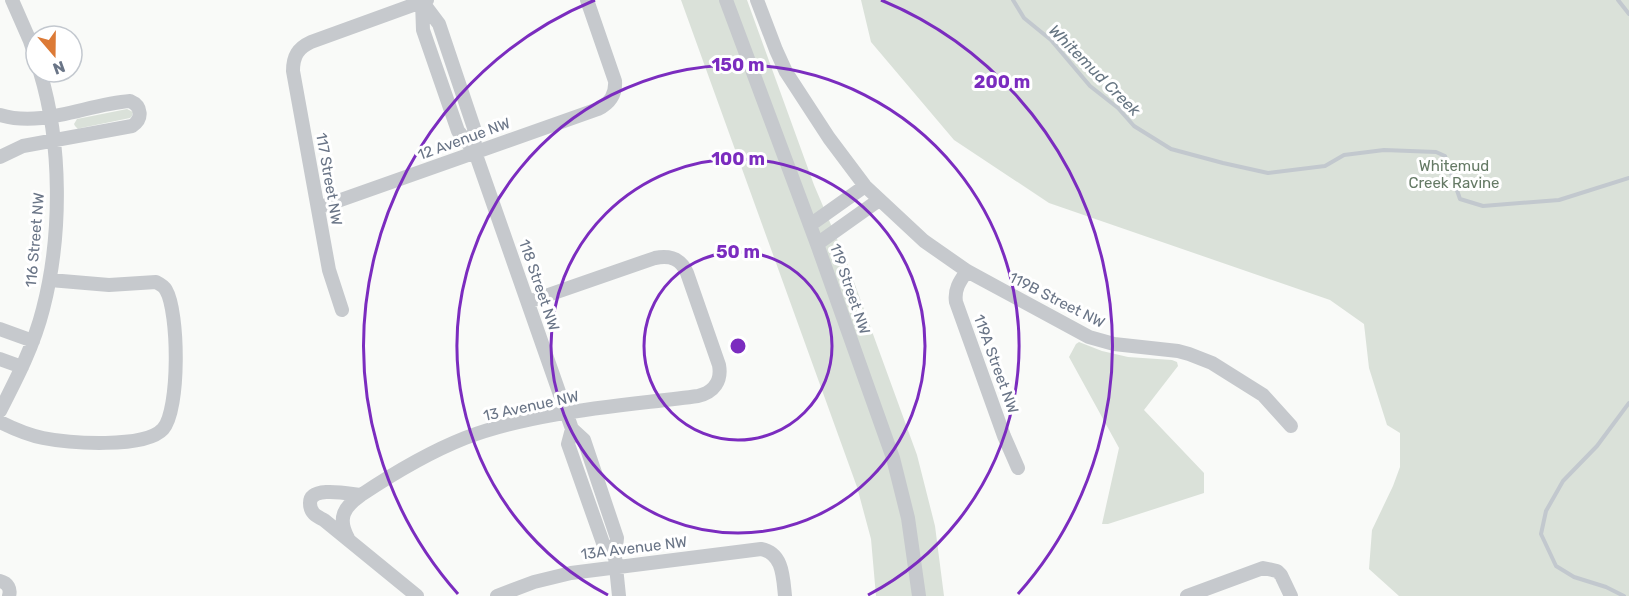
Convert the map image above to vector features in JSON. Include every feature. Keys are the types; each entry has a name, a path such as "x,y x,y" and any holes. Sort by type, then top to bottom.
{"street":[{"path":"12,0 24,28"},
{"name":"117 Street NW","path":"342,310 328,270 293,63 296,54 311,42 423,0"},
{"name":"118 Street NW","path":"423,0 439,24 474,128 475,152 572,429 584,440 617,538 616,562 619,596"},
{"name":"12 Avenue NW","path":"318,208 598,109 608,103 615,93 615,81 586,0"},
{"name":"119 Street NW","path":"726,0 817,244 893,458 908,518 919,596"},
{"path":"757,0 786,72 829,138 865,186 924,241 967,271"},
{"name":"116 Street NW","path":"0,411 33,341 50,280 57,205 54,141 43,84"},
{"path":"0,115 23,119 51,116 126,101 134,103 140,112 138,120 132,126 23,146 0,157"},
{"path":"810,225 865,186"},
{"path":"817,244 879,200"},
{"name":"13 Avenue NW","path":"350,541 343,525 344,512 352,502 392,474 426,455 459,441 518,422 567,413 698,396 709,392 718,382 720,373 718,365 687,273 676,258 663,256 656,258 528,302"},
{"name":"119B Street NW","path":"967,271 1089,337 1114,344 1178,351 1212,363 1263,395 1291,426"},
{"name":"119A Street NW","path":"967,271 957,288 956,302 1004,436 1018,468"},
{"path":"0,422 23,433 41,438 114,442 139,440 158,433 164,429 171,415 176,361 174,324 166,289 156,282 109,285 50,280"},
{"path":"0,328 33,341"},
{"path":"0,359 22,367"},
{"path":"361,495 320,492 311,499 312,513 324,520 417,596"},
{"name":"13A Avenue NW","path":"497,596 547,578 616,562 761,549 776,556 782,571 785,596"},
{"path":"1187,596 1263,568 1281,574 1291,596"},
{"path":"0,581 8,585 9,596"}],"green space":[{"path":"681,0 747,0 814,185 846,260 917,455 935,526 944,596 876,596 871,539 857,487"},
{"name":"Whitemud Creek Ravine","path":"861,0 1629,0 1629,596 1399,596 1369,569 1372,530 1400,467 1400,433 1387,425 1369,368 1364,324 1330,300 1049,203 954,140 871,42"},
{"path":"127,109 133,112 130,118 78,129 74,124 77,119"},
{"path":"1079,342 1102,351 1128,357 1177,362 1178,366 1144,410 1204,473 1204,493 1102,524 1119,448 1069,357"}],"waterway":[{"name":"Whitemud Creek","path":"1013,0 1024,18 1051,40 1090,86 1118,108 1134,126 1171,149 1268,173 1325,166 1344,155 1384,150 1436,152 1445,156 1460,199 1483,206 1559,200 1629,178"},
{"name":"Whitemud Creek","path":"1618,0 1629,14"},
{"name":"Whitemud Creek","path":"1624,596 1606,587 1574,577 1556,566 1541,534 1546,511 1563,481 1597,446 1629,403"}]}
